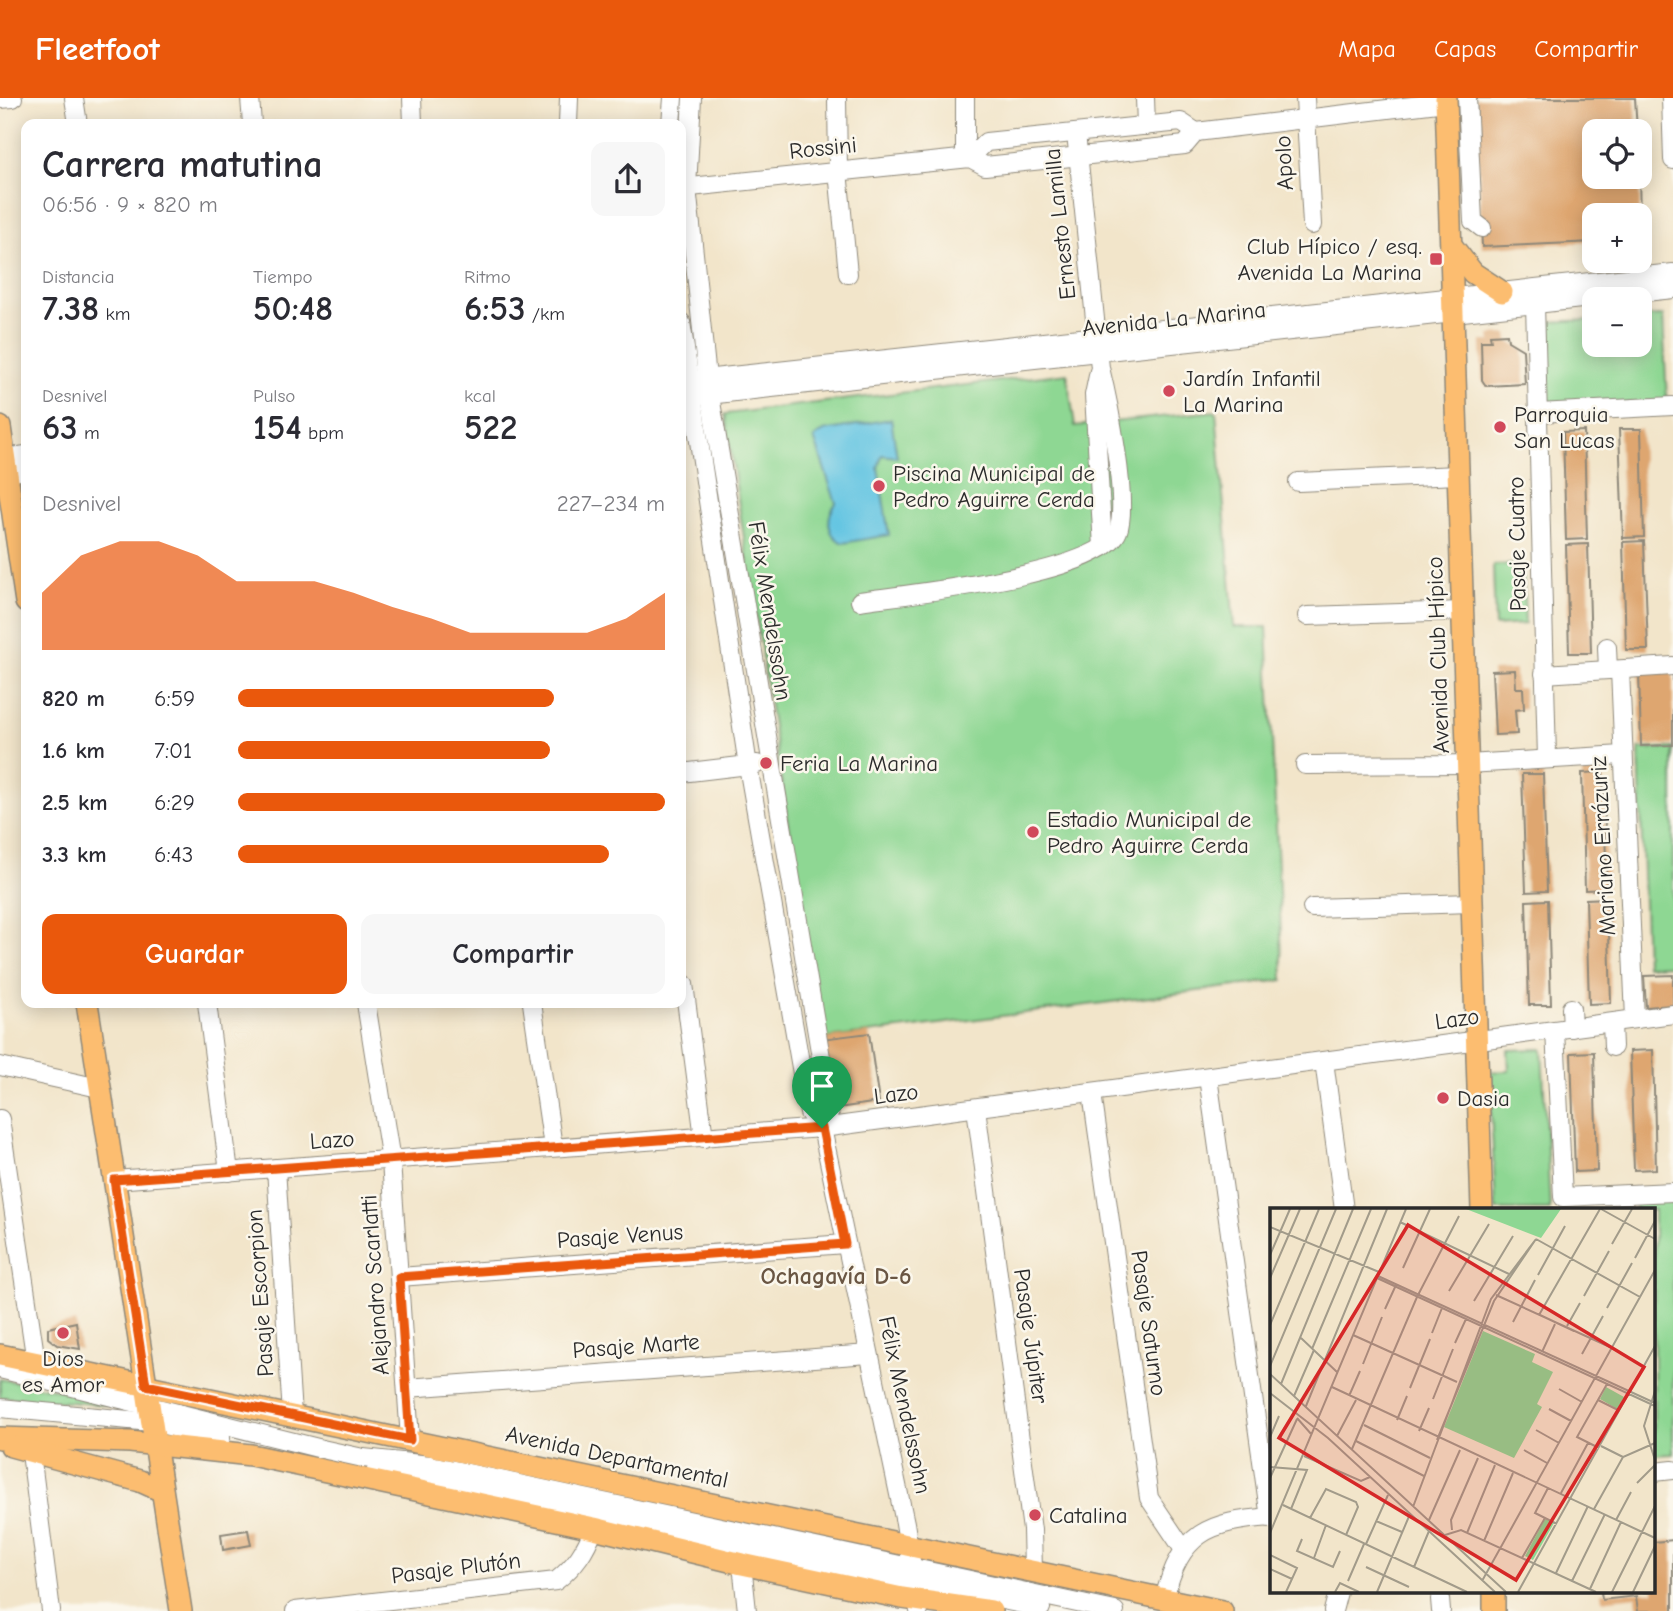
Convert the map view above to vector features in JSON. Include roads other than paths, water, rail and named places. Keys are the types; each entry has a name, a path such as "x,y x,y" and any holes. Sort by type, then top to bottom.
{"main road":[{"name":"Avenida Club Hípico","path":"1453,99 1451,246 1482,1208"},
{"path":"1451,246 1473,273 1502,292"},
{"path":"0,431 13,467 21,550"},
{"path":"88,1008 181,1611"},
{"name":"Avenida Departamental","path":"0,1355 36,1362 149,1404 292,1415 1222,1611"},
{"path":"0,1439 155,1444 262,1457 594,1528 742,1564 916,1591 990,1611"},
{"path":"0,1439 31,1453 141,1481 162,1491"}],"street":[{"path":"0,99 13,98"},
{"path":"74,98 77,119"},
{"path":"250,98 252,119"},
{"path":"412,98 413,119"},
{"path":"568,119 569,98"},
{"path":"671,119 673,98"},
{"name":"Félix Mendelssohn","path":"686,166 692,98"},
{"path":"837,98 838,171 848,275"},
{"path":"965,98 967,158"},
{"path":"1145,98 1146,126"},
{"name":"Apolo","path":"1305,98 1311,225"},
{"path":"1671,98 1673,160"},
{"path":"1453,99 1473,220 1482,228"},
{"name":"Rossini","path":"967,158 986,142 1181,122 1196,132 1453,99"},
{"name":"Rossini","path":"686,188 967,158 985,166 1077,157 1185,145 1196,132"},
{"name":"Ernesto Lamilla","path":"860,601 1038,573 1103,547 1117,533 1121,518 1106,393 1098,351 1076,133"},
{"name":"Félix Mendelssohn","path":"686,205 708,387 769,762 830,1111 822,1128"},
{"name":"Avenida La Marina","path":"1453,305 1502,292 1673,273"},
{"name":"Avenida La Marina","path":"686,389 1011,353 1098,351 1200,332 1453,305 1535,304 1673,289"},
{"name":"Pasaje Cuatro","path":"1535,304 1547,758"},
{"name":"Félix Mendelssohn","path":"686,395 809,1113 822,1128 909,1545 916,1591"},
{"path":"1538,413 1673,406"},
{"path":"1600,410 1601,428"},
{"path":"1298,482 1458,475"},
{"path":"1307,616 1463,611"},
{"name":"Mariano Errázuriz","path":"1607,647 1614,670 1623,755 1636,1019"},
{"path":"1544,674 1673,666"},
{"path":"1305,765 1467,764 1623,755"},
{"path":"686,773 769,762"},
{"path":"1312,908 1472,903"},
{"path":"686,999 704,1138"},
{"path":"208,1008 229,1172"},
{"name":"Alejandro Scarlatti","path":"367,1008 391,1161 410,1440"},
{"path":"533,1008 553,1147"},
{"path":"1571,1008 1563,1029 1563,1197 1629,1203 1673,1192"},
{"name":"Lazo","path":"114,1180 822,1128 1673,1014"},
{"path":"1612,1023 1613,1047"},
{"path":"1324,1061 1344,1208"},
{"path":"0,1066 99,1088"},
{"path":"1208,1077 1270,1511"},
{"name":"Pasaje Saturno","path":"1092,1093 1149,1498 1184,1549"},
{"name":"Pasaje Júpiter","path":"976,1108 1032,1530 1033,1571"},
{"path":"0,1119 36,1362"},
{"name":"Pasaje Escorpion","path":"276,1168 292,1415"},
{"name":"Pasaje Venus","path":"399,1277 845,1244"},
{"name":"Pasaje Marte","path":"407,1388 869,1354"},
{"path":"0,1369 363,1458 430,1465 916,1591 1057,1611"},
{"path":"0,1408 149,1404"},
{"path":"31,1453 51,1611"},
{"path":"1164,1599 1172,1569 1184,1549 1203,1532 1231,1520 1270,1518"},
{"name":"Pasaje Plutón","path":"295,1611 556,1581 575,1566 587,1549 594,1528"},
{"path":"742,1564 747,1611"},
{"path":"916,1591 1115,1611"},
{"path":"1333,1611 1337,1594"}],"water":[{"path":"891,419 897,457 882,455 878,468 889,535 843,543 833,535 829,525 830,514 836,503 814,438 824,431"}],"place":[{"name":"Club Hípico / esq. Avenida La Marina","path":"1436,259"},
{"name":"Jardín Infantil La Marina","path":"1169,391"},
{"name":"Parroquia San Lucas","path":"1500,427"},
{"name":"Piscina Municipal de Pedro Aguirre Cerda","path":"879,486"},
{"name":"Feria La Marina","path":"766,763"},
{"name":"Estadio Municipal de Pedro Aguirre Cerda","path":"1033,832"},
{"name":"Dasia","path":"1443,1098"},
{"name":"Dios es Amor","path":"63,1333"},
{"name":"Catalina","path":"1035,1515"}],"district":[{"name":"Ochagavía D-6","path":"836,1276"}]}
